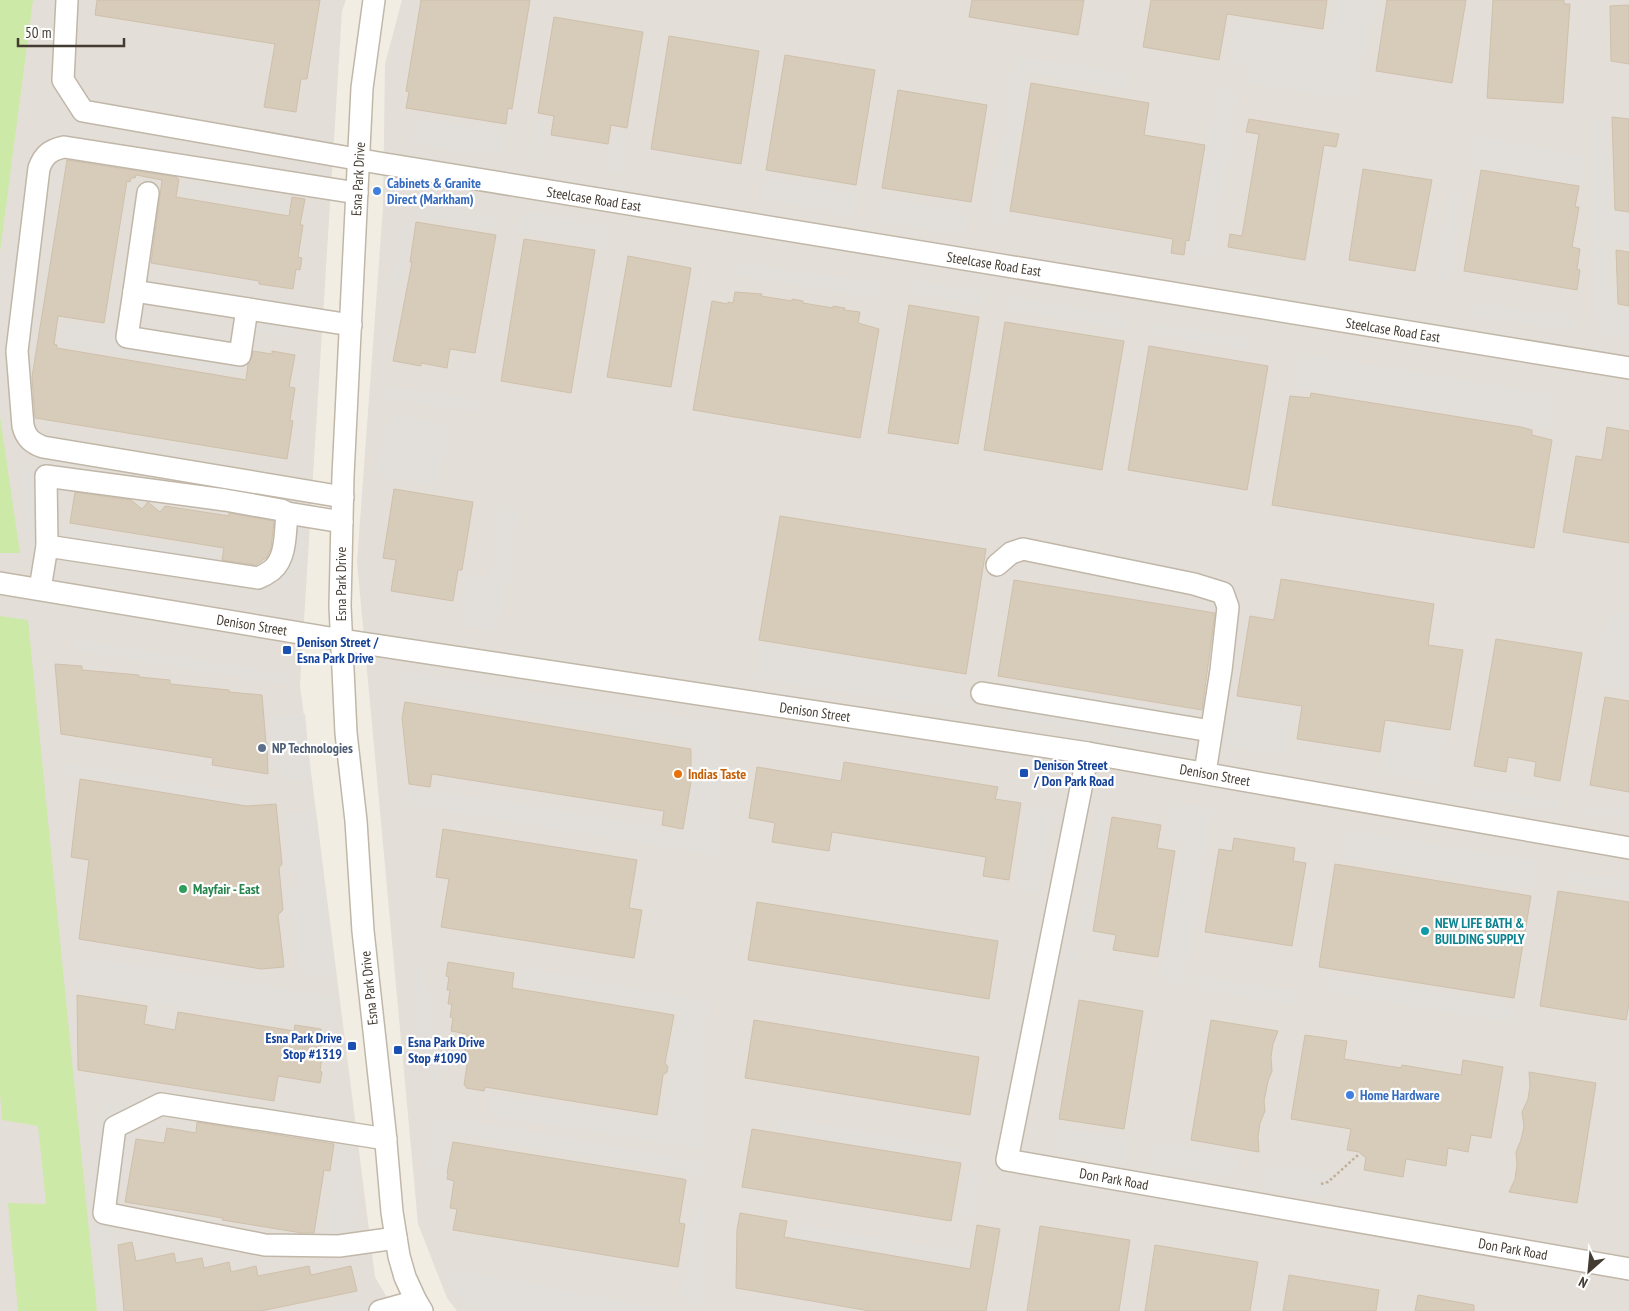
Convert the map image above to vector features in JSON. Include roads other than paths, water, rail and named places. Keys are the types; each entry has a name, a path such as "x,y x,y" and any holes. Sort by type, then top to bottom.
{"street":[{"name":"Steelcase Road East","path":"67,0 63,80 83,111 358,160 1629,368"},
{"name":"Esna Park Drive","path":"374,0 362,88 343,497 340,606 346,733 356,821 363,931 386,1139 392,1212 405,1276 419,1306"},
{"path":"343,497 43,447 33,443 25,435 23,426 17,351 38,168 43,157 52,150 64,147 357,193"},
{"path":"148,193 128,337 240,354 247,309"},
{"path":"134,291 351,324"},
{"path":"40,589 47,546 46,476 225,500 342,522"},
{"path":"47,546 258,578 272,570 280,562 283,552 287,513"},
{"path":"997,565 1010,553 1023,550 1157,576 1223,593 1228,607 1205,773"},
{"name":"Denison Street","path":"0,583 342,640 1088,753 1629,848"},
{"path":"982,692 1211,731"},
{"name":"Don Park Road","path":"1088,753 1008,1160 1629,1269"},
{"path":"386,1139 161,1104 115,1127 104,1212 266,1245 339,1246 396,1238"},
{"path":"380,1311 419,1306"}],"place":[{"name":"Cabinets & Granite Direct (Markham)","path":"377,191"},
{"name":"Denison Street / Esna Park Drive","path":"287,650"},
{"name":"NP Technologies","path":"262,748"},
{"name":"Denison Street / Don Park Road","path":"1024,773"},
{"name":"Indias Taste","path":"678,774"},
{"name":"Mayfair - East","path":"183,889"},
{"name":"NEW LIFE BATH & BUILDING SUPPLY","path":"1425,931"},
{"name":"Esna Park Drive Stop #1319","path":"352,1046"},
{"name":"Esna Park Drive Stop #1090","path":"398,1050"},
{"name":"Home Hardware","path":"1350,1095"}]}
